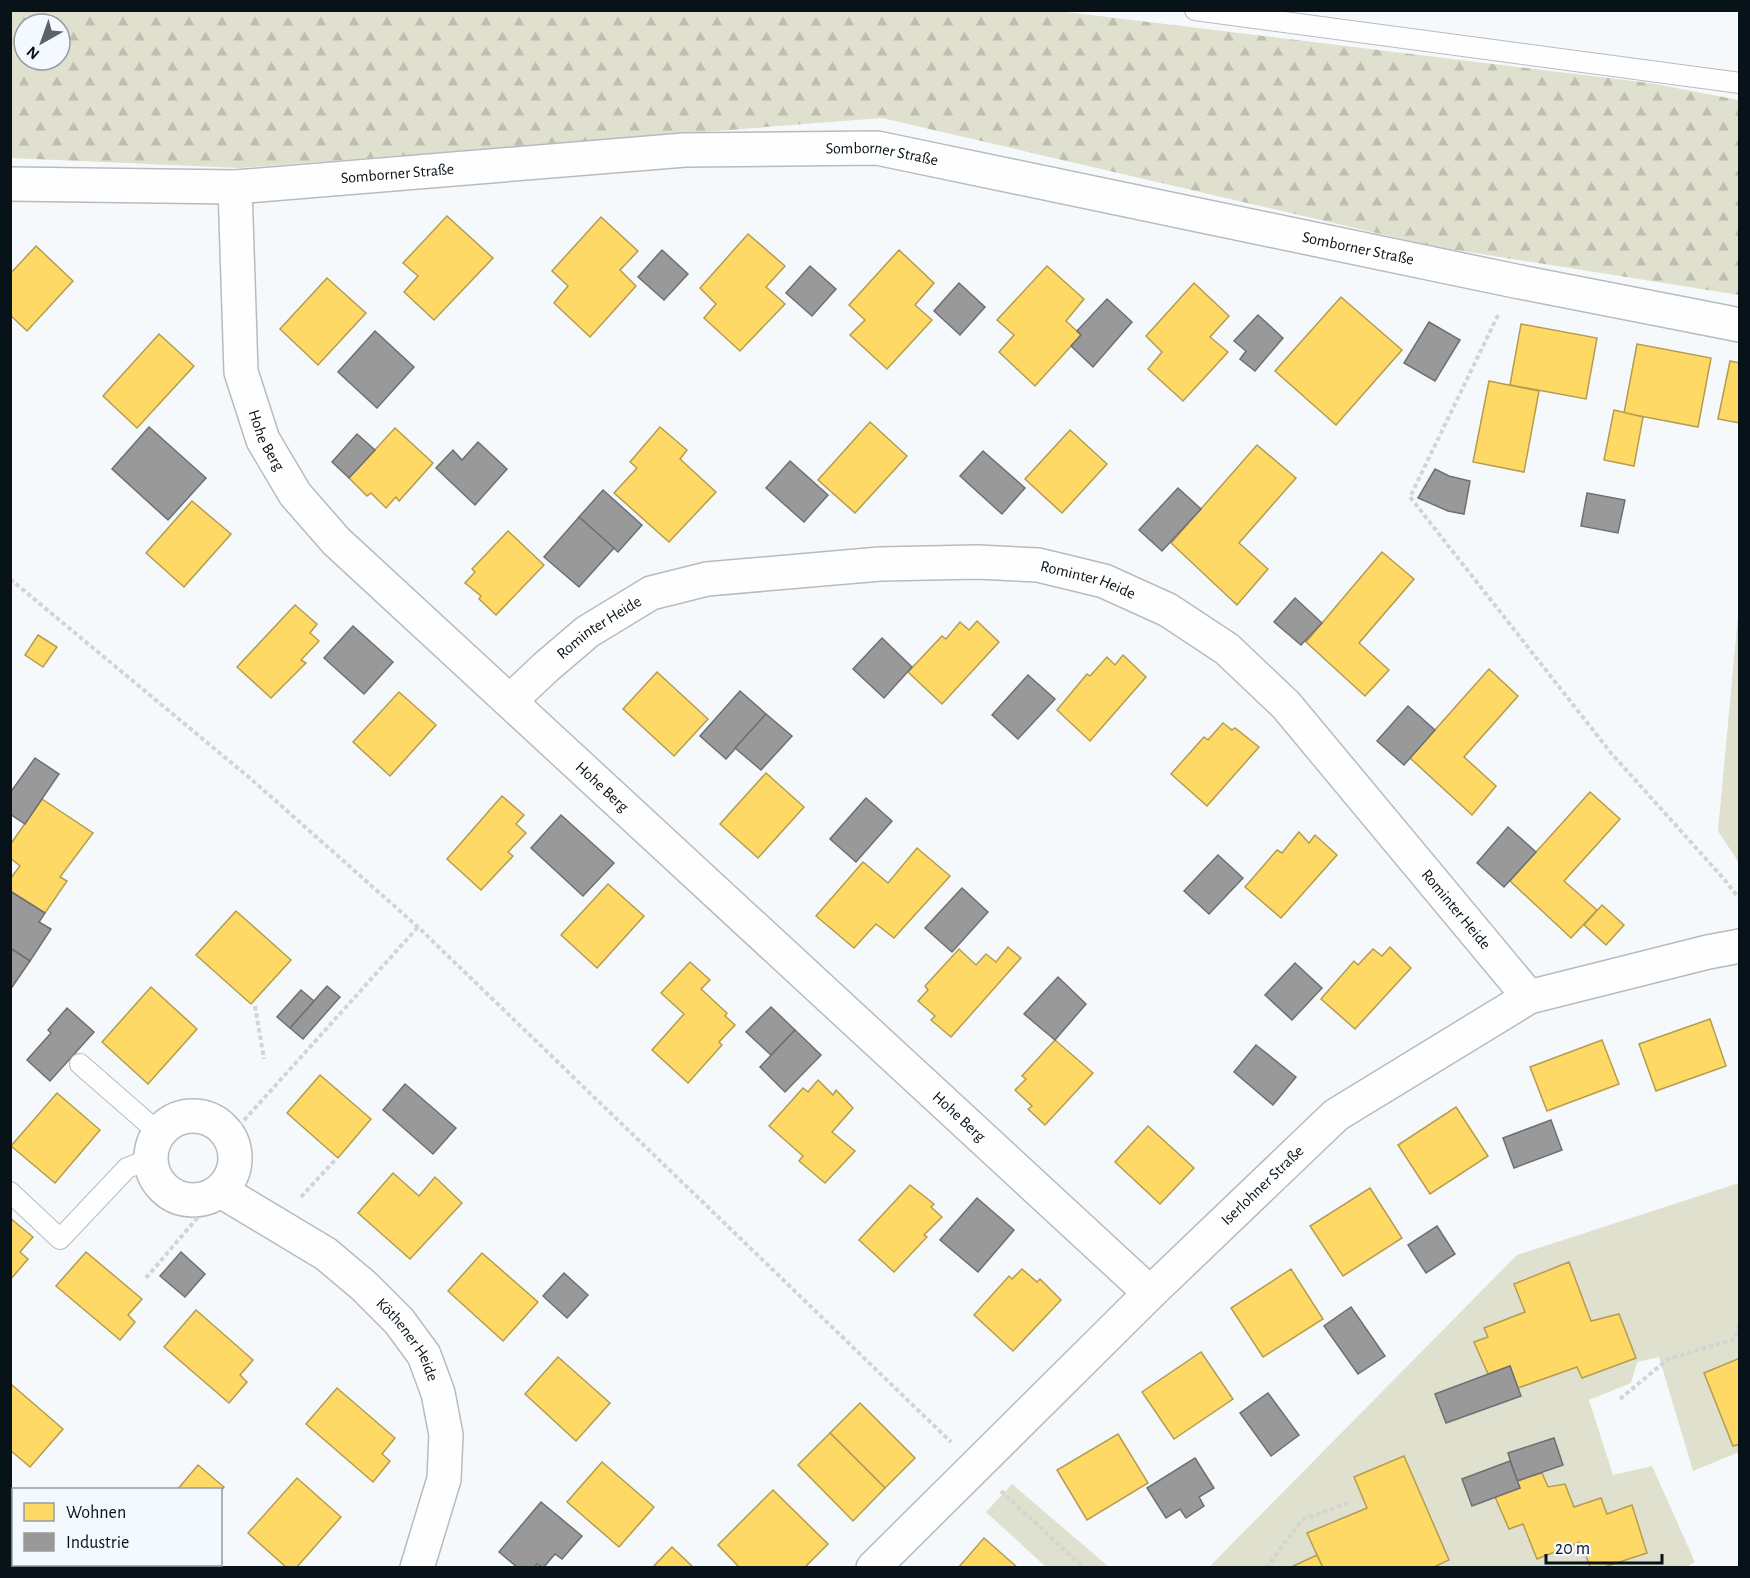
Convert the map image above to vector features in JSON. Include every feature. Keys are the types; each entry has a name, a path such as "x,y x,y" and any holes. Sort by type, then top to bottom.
{"street":[{"name":"Somborner Straße","path":"10,184 235,187 685,150 877,148 1740,326"},
{"name":"Hohe Berg","path":"235,187 241,372 263,440 296,494 336,541 1150,1293"},
{"name":"Rominter Heide","path":"510,701 587,632 651,593 707,579 880,564 978,562 1038,565 1104,581 1168,610 1227,649 1286,705 1529,997"},
{"name":"Iserlohner Straße","path":"873,1568 1150,1293 1336,1115 1529,997 1740,946"},
{"path":"192,1116 212,1120 229,1137 235,1155 234,1168 230,1178 214,1194 190,1201 175,1197 157,1182 152,1171 154,1146 165,1126 177,1119 192,1116"},
{"name":"Köthener Heide","path":"214,1194 278,1225 326,1254 364,1286 399,1321 424,1355 438,1393 446,1435 444,1479 417,1568"}],"lane":[{"path":"1195,10 1740,83"},
{"path":"10,1192 60,1239 127,1168 154,1146 80,1064"}],"path":[{"path":"1515,280 1410,497 1611,753 1724,878 1740,899"},
{"path":"10,579 251,779 418,927 1001,1492 1084,1568"},
{"path":"229,1137 418,927"},
{"path":"255,1006 264,1059"},
{"path":"278,1225 335,1160"},
{"path":"146,1278 195,1221 214,1194"},
{"path":"1620,1399 1668,1359 1735,1339 1740,1321"},
{"path":"1266,1568 1302,1520 1348,1503"},
{"path":"1582,1553 1587,1568"}],"green space":[{"path":"11,10 1050,10 1650,83 1739,100 1739,295 1437,247 882,118 240,168 11,158"},
{"path":"1739,605 1740,863 1718,831"},
{"path":"1739,1183 1739,1452 1693,1471 1659,1357 1637,1362 1631,1383 1589,1400 1613,1475 1652,1466 1695,1562 1685,1568 1208,1568 1517,1255"},
{"path":"1012,1484 1109,1567 1046,1567 986,1512"}],"building: Wohnen":[{"path":"447,216 493,258 434,320 404,292 418,276 403,263"},
{"path":"601,217 638,251 620,270 636,286 590,337 554,303 568,286 552,271"},
{"path":"748,234 785,266 766,287 785,304 740,351 704,318 716,304 700,288"},
{"path":"36,246 73,281 27,331 10,315 10,274"},
{"path":"899,250 934,283 915,305 932,320 887,369 850,335 865,320 849,305"},
{"path":"1047,266 1084,299 1066,321 1081,335 1035,386 999,352 1014,335 997,320"},
{"path":"327,278 366,313 318,365 280,329"},
{"path":"1194,283 1229,316 1210,337 1228,352 1183,401 1148,369 1162,352 1146,336"},
{"path":"1341,297 1402,350 1336,425 1275,371"},
{"path":"1521,324 1597,338 1586,399 1510,385"},
{"path":"159,334 194,366 137,428 103,396"},
{"path":"1637,344 1711,358 1698,427 1624,413"},
{"path":"1730,361 1740,363 1740,423 1718,419"},
{"path":"1489,381 1539,391 1524,472 1473,462"},
{"path":"1614,410 1643,417 1634,466 1604,460"},
{"path":"870,422 907,456 855,513 818,480"},
{"path":"660,427 687,450 680,459 716,492 669,542 614,493 637,468 630,462"},
{"path":"395,428 433,463 399,501 396,497 386,508 371,493 367,496 349,478"},
{"path":"1070,430 1107,464 1062,513 1025,479"},
{"path":"1257,445 1296,478 1239,543 1268,569 1237,605 1171,543"},
{"path":"192,501 231,534 184,587 146,553"},
{"path":"508,531 544,565 496,615 479,599 481,596 465,583 475,572 472,569"},
{"path":"1382,552 1414,579 1359,643 1389,670 1365,696 1306,642"},
{"path":"295,605 317,624 310,633 319,641 301,660 306,663 271,698 237,667"},
{"path":"977,621 999,642 942,704 908,672 942,636 946,639 960,622 969,630"},
{"path":"38,635 57,647 43,667 25,655"},
{"path":"1123,655 1146,677 1090,741 1057,710 1087,674 1090,676 1107,657 1115,665"},
{"path":"1489,669 1518,696 1464,757 1496,786 1472,815 1410,758"},
{"path":"657,672 708,719 674,756 623,709"},
{"path":"399,692 436,725 390,776 353,742"},
{"path":"1223,723 1232,730 1235,728 1259,747 1207,806 1171,774 1204,737 1208,740"},
{"path":"766,773 804,807 758,858 720,824"},
{"path":"1590,792 1620,819 1564,881 1597,910 1571,938 1510,881"},
{"path":"502,796 524,815 516,824 526,833 508,852 513,856 481,890 447,859"},
{"path":"42,799 93,833 60,877 67,881 45,913 10,891 10,879 20,866 10,858 10,845"},
{"path":"1299,832 1309,843 1315,835 1337,855 1281,918 1245,887 1277,850 1282,853"},
{"path":"917,848 950,876 894,938 876,924 854,948 816,916 863,862 888,883"},
{"path":"608,884 644,916 597,968 561,935"},
{"path":"1602,905 1624,925 1606,945 1584,925"},
{"path":"236,911 291,960 251,1004 196,955"},
{"path":"1008,947 1021,958 951,1037 931,1020 935,1016 918,1001 928,990 925,986 959,949 976,965 986,954 996,962"},
{"path":"1390,947 1411,968 1355,1029 1321,999 1354,961 1358,965 1373,949 1382,956"},
{"path":"690,962 710,980 701,989 727,1013 725,1016 735,1025 719,1042 722,1045 688,1083 652,1050 684,1014 661,993"},
{"path":"151,987 197,1029 148,1084 102,1042"},
{"path":"1710,1019 1726,1066 1656,1091 1639,1044"},
{"path":"1055,1040 1093,1073 1045,1125 1028,1109 1032,1106 1015,1090 1026,1079 1022,1076"},
{"path":"1602,1040 1619,1084 1547,1111 1530,1067"},
{"path":"320,1075 371,1119 338,1158 287,1113"},
{"path":"818,1080 833,1095 836,1090 853,1108 832,1132 855,1151 825,1183 799,1161 803,1156 769,1126 803,1088 808,1092"},
{"path":"57,1093 100,1130 55,1183 11,1146"},
{"path":"1456,1107 1488,1156 1430,1194 1398,1145"},
{"path":"1148,1126 1194,1168 1160,1204 1115,1162"},
{"path":"393,1173 419,1196 435,1177 462,1203 410,1259 358,1213"},
{"path":"910,1185 934,1204 931,1207 942,1217 924,1235 927,1237 894,1272 859,1240"},
{"path":"1370,1188 1402,1238 1343,1276 1310,1226"},
{"path":"10,1218 33,1237 20,1252 28,1259 10,1280"},
{"path":"86,1252 142,1299 128,1315 135,1322 120,1340 56,1286"},
{"path":"482,1253 538,1302 503,1341 448,1291"},
{"path":"1569,1262 1591,1321 1619,1314 1636,1358 1582,1378 1577,1367 1518,1388 1510,1366 1488,1374 1474,1342 1488,1337 1484,1328 1525,1312 1514,1284"},
{"path":"1022,1269 1037,1282 1040,1279 1061,1300 1013,1351 974,1315 1009,1276 1012,1279"},
{"path":"1291,1269 1323,1319 1263,1357 1231,1308"},
{"path":"196,1310 253,1360 240,1375 247,1382 229,1403 164,1347"},
{"path":"1201,1352 1233,1399 1174,1439 1142,1392"},
{"path":"558,1357 610,1403 576,1441 525,1394"},
{"path":"1740,1358 1740,1444 1733,1446 1704,1373"},
{"path":"12,1385 63,1429 30,1467 10,1450 10,1387"},
{"path":"337,1388 395,1438 382,1454 390,1461 373,1482 306,1424"},
{"path":"860,1403 915,1458 885,1488 830,1433"},
{"path":"830,1433 885,1488 853,1521 798,1465"},
{"path":"1118,1434 1148,1483 1087,1520 1057,1470"},
{"path":"1404,1456 1449,1560 1432,1568 1323,1568 1307,1533 1367,1508 1354,1477"},
{"path":"602,1462 654,1507 619,1547 567,1502"},
{"path":"198,1465 224,1487 222,1490 179,1488"},
{"path":"1542,1473 1548,1487 1565,1484 1574,1507 1601,1498 1607,1514 1632,1505 1647,1553 1601,1568 1591,1568 1580,1542 1537,1559 1523,1524 1509,1529 1495,1497 1520,1488 1517,1481"},
{"path":"297,1478 341,1517 296,1568 287,1568 248,1533"},
{"path":"773,1490 828,1544 804,1568 740,1568 718,1545"},
{"path":"984,1538 1018,1568 958,1568"},
{"path":"672,1547 694,1568 652,1568"},
{"path":"1317,1555 1323,1568 1289,1568"}],"building: Industrie":[{"path":"662,250 688,274 664,300 638,277"},
{"path":"810,266 836,289 812,316 786,293"},
{"path":"959,283 985,307 960,335 934,311"},
{"path":"1107,299 1132,322 1093,367 1071,346 1081,335 1077,331"},
{"path":"1258,315 1283,338 1255,371 1240,359 1246,351 1234,341"},
{"path":"1429,322 1460,340 1435,381 1404,363"},
{"path":"375,331 414,367 377,408 338,372"},
{"path":"149,427 206,478 168,520 112,469"},
{"path":"357,434 375,450 349,478 332,462"},
{"path":"478,442 507,469 475,505 436,468 453,450 462,460"},
{"path":"983,451 1025,488 1002,514 960,476"},
{"path":"790,461 828,495 804,522 766,488"},
{"path":"1435,469 1449,476 1470,481 1464,514 1448,511 1418,498"},
{"path":"1178,488 1201,509 1162,551 1139,530"},
{"path":"603,490 642,525 618,552 579,517"},
{"path":"1587,493 1625,500 1618,533 1581,526"},
{"path":"579,517 614,548 579,587 544,557"},
{"path":"1295,598 1322,623 1301,645 1274,622"},
{"path":"353,626 393,662 364,694 324,658"},
{"path":"882,638 912,667 884,698 853,669"},
{"path":"1028,675 1055,699 1018,739 992,715"},
{"path":"740,691 766,714 726,759 700,736"},
{"path":"1408,706 1435,730 1404,765 1377,741"},
{"path":"766,714 792,736 761,770 735,748"},
{"path":"35,758 59,774 25,824 10,814 10,793"},
{"path":"866,798 892,821 856,862 830,839"},
{"path":"561,815 614,863 583,896 531,848"},
{"path":"1508,827 1536,852 1504,887 1477,863"},
{"path":"1218,855 1243,878 1209,914 1184,891"},
{"path":"962,888 988,912 952,952 925,928"},
{"path":"10,891 45,913 39,922 51,929 30,961 10,948"},
{"path":"10,948 30,961 10,990"},
{"path":"1295,963 1322,988 1292,1020 1265,995"},
{"path":"1058,977 1086,1004 1055,1040 1024,1014"},
{"path":"327,986 340,997 303,1039 290,1028"},
{"path":"301,990 314,1001 290,1028 277,1017"},
{"path":"771,1007 795,1030 771,1055 746,1032"},
{"path":"67,1008 94,1032 50,1081 27,1060 51,1033 48,1030"},
{"path":"795,1030 821,1055 785,1092 760,1067"},
{"path":"1256,1045 1296,1077 1273,1105 1234,1072"},
{"path":"405,1084 456,1128 433,1154 383,1110"},
{"path":"1551,1120 1562,1150 1514,1168 1503,1138"},
{"path":"977,1198 1014,1230 978,1272 940,1240"},
{"path":"1437,1226 1455,1254 1426,1273 1408,1245"},
{"path":"181,1252 205,1274 185,1297 160,1276"},
{"path":"564,1273 588,1295 567,1318 543,1296"},
{"path":"1351,1307 1385,1356 1358,1374 1324,1326"},
{"path":"1510,1366 1521,1396 1446,1423 1435,1394"},
{"path":"1268,1393 1299,1435 1271,1456 1240,1413"},
{"path":"1554,1438 1563,1465 1517,1481 1508,1453"},
{"path":"1195,1458 1214,1488 1199,1497 1204,1506 1186,1518 1180,1509 1166,1518 1147,1488"},
{"path":"1510,1461 1520,1488 1472,1506 1462,1479"},
{"path":"541,1502 582,1536 562,1559 555,1554 543,1568 537,1564 534,1568 518,1568 499,1552"}]}
